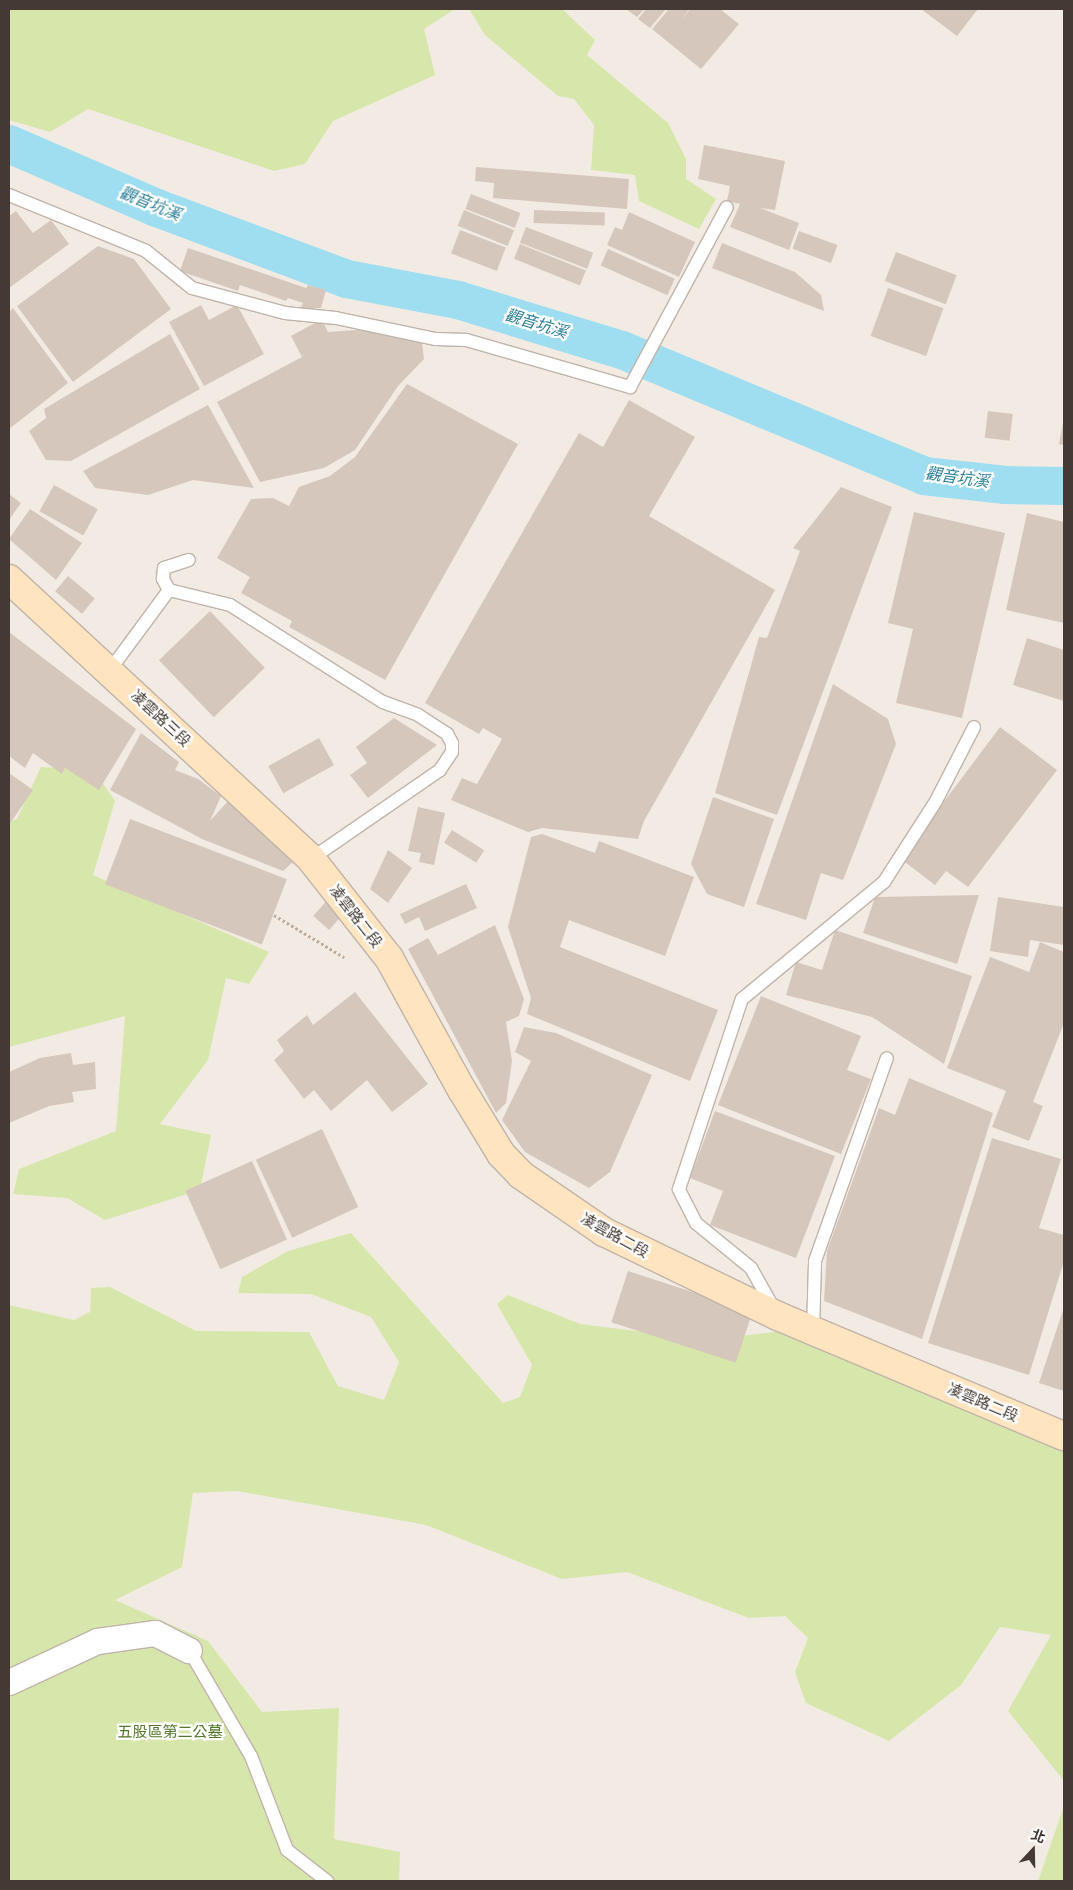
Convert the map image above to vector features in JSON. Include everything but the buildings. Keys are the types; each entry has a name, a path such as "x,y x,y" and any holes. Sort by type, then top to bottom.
{"street":[{"name":"凌雲路三段","path":"9,579 110,670 311,859"},
{"name":"凌雲路二段","path":"311,859 389,958 467,1098 501,1154 521,1175 604,1232 778,1316 1064,1436"},
{"path":"9,1682 97,1641 156,1633 189,1650"}],"lane":[{"path":"9,195 146,250 192,288 284,313 336,318 436,339 466,340 630,387 727,207"},
{"path":"189,560 164,568 163,579 170,590 230,605 383,702 418,715 447,734 452,743 452,752 440,770 311,859"},
{"path":"110,670 170,590"},
{"path":"778,1316 751,1268 696,1223 679,1189 742,999 884,882 936,801 974,727"},
{"path":"813,1330 815,1261 887,1058"},
{"path":"189,1650 251,1756 287,1850 327,1881"}],"path":[{"path":"274,915 344,957"}],"green space":[{"path":"9,9 455,9 424,29 435,75 333,121 305,164 274,171 88,109 50,132 9,120"},
{"path":"469,9 562,9 595,40 587,55 668,123 686,159 686,179 716,199 699,229 639,201 635,175 591,170 594,125 574,99 558,96 485,35"},
{"path":"41,767 94,770 115,801 93,875 269,952 249,984 226,978 208,1060 160,1124 211,1135 200,1190 105,1220 67,1198 13,1194 19,1169 116,1131 125,1016 9,1047 9,822 17,819"},
{"name":"五股區第二公墓","path":"351,1233 503,1403 520,1397 532,1365 497,1304 508,1295 580,1324 708,1340 782,1331 1064,1449 1064,1781 1008,1711 1051,1635 1000,1627 961,1685 889,1741 806,1703 795,1672 808,1638 785,1616 749,1618 627,1572 562,1579 426,1525 237,1491 193,1493 182,1567 115,1600 208,1641 262,1712 339,1708 334,1839 400,1852 399,1881 9,1881 9,1305 74,1320 90,1312 91,1288 110,1287 196,1331 309,1332 338,1386 384,1400 399,1362 371,1317 311,1294 238,1293 242,1277 288,1251"},
{"path":"1064,1806 1064,1881 1038,1881"}],"waterway":[{"name":"觀音坑溪","path":"9,144 157,208 347,279 458,300 622,350 924,476 1006,485 1064,486"}]}
